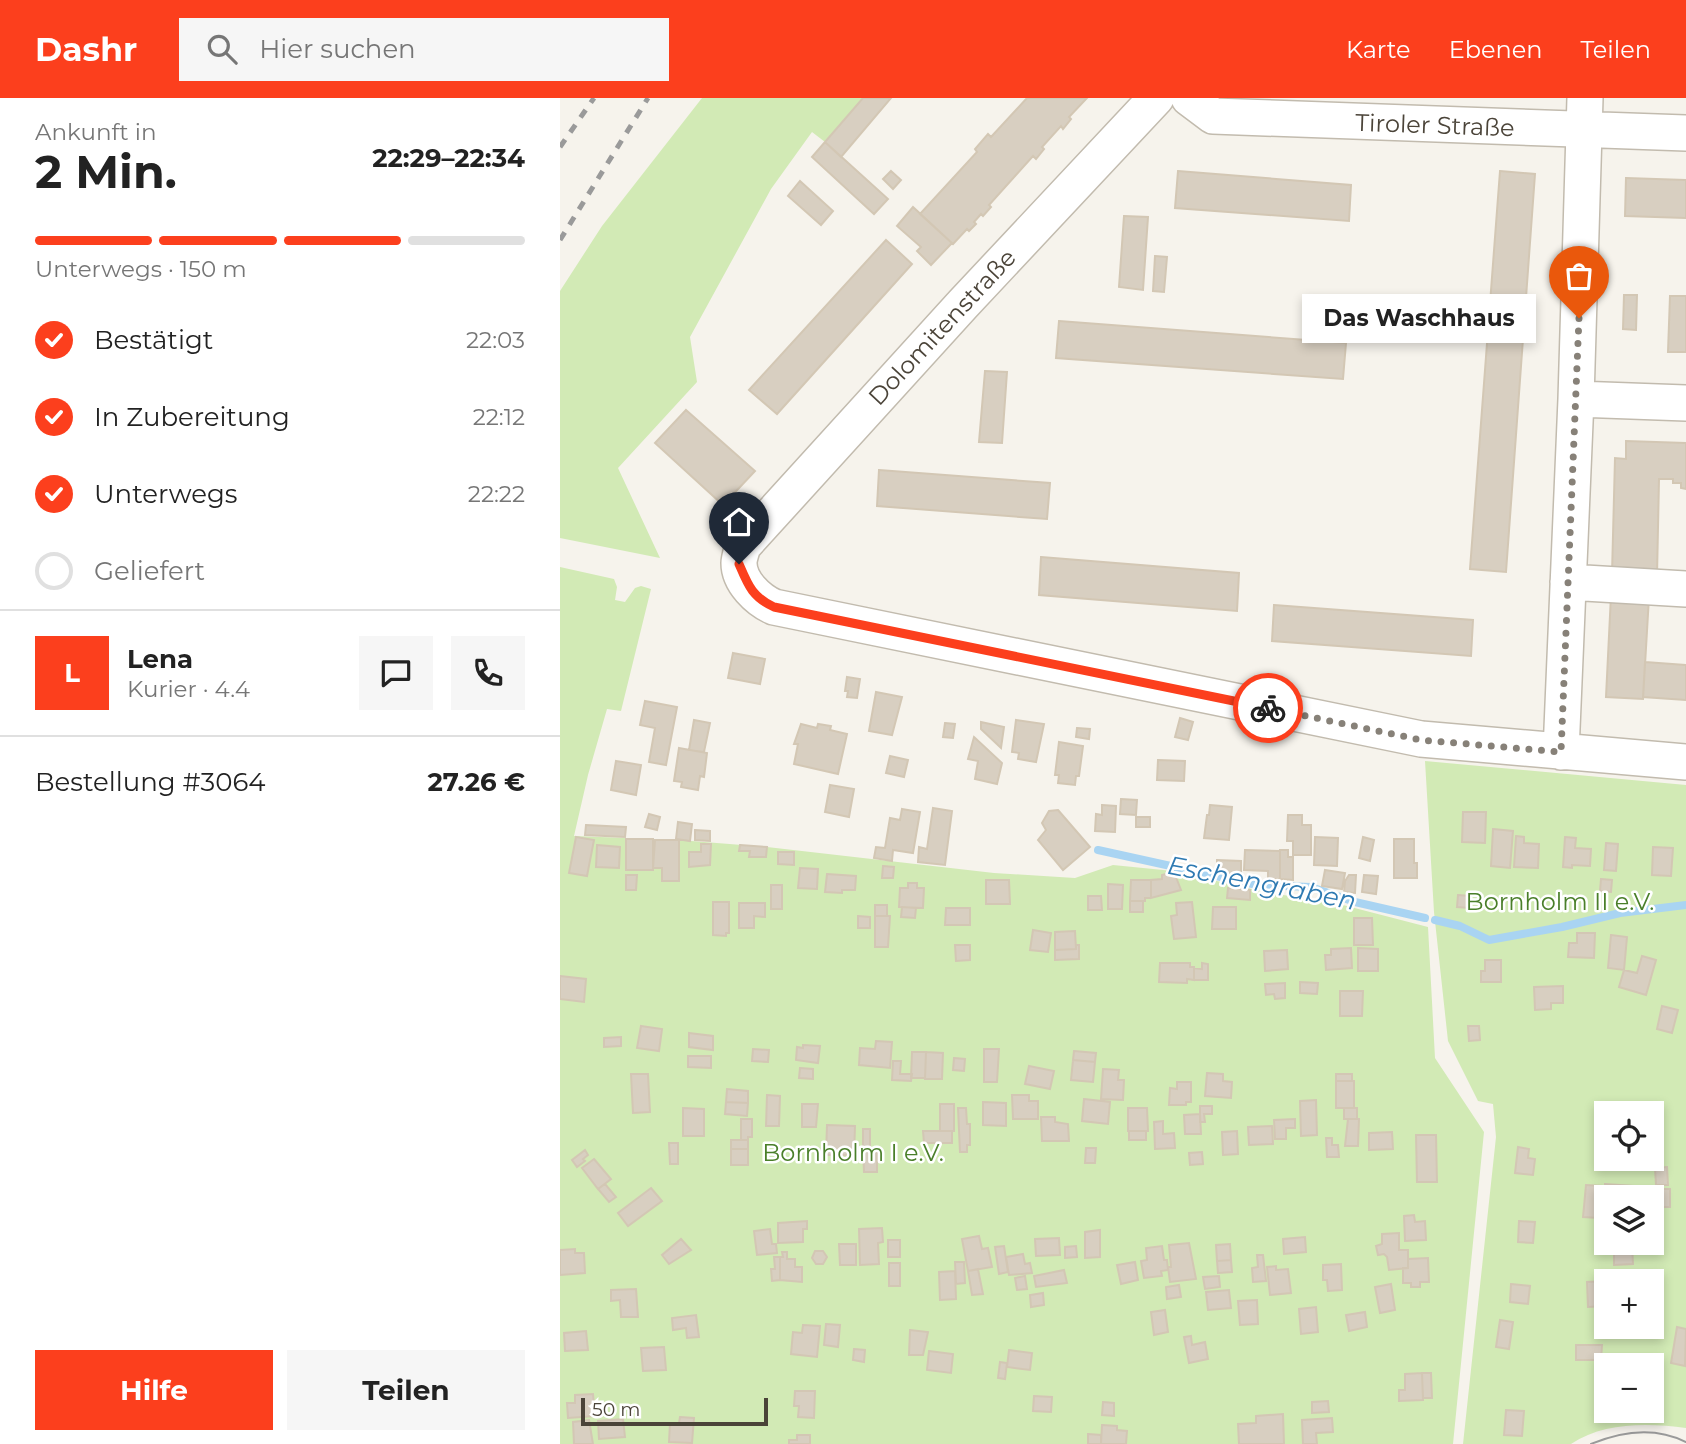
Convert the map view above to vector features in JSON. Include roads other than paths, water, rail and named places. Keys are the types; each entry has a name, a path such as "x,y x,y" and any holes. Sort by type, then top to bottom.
{"street":[{"name":"Dolomitenstraße","path":"1156,98 962,304 743,545 739,564 748,585 759,600 774,607 1421,740 1561,752"},
{"name":"Tiroler Straße","path":"1189,98 1213,116 1585,114 1686,133"},
{"path":"1585,114 1561,752 1686,762"},
{"path":"1576,399 1686,403"},
{"path":"1569,582 1686,589"}],"waterway":[{"name":"Eschengraben","path":"1098,850 1257,885 1311,887 1355,902 1425,918"},
{"name":"Eschengraben","path":"1435,920 1460,926 1489,940 1620,913 1686,905"}],"tram line":[{"path":"1591,1444 1639,1432 1663,1434 1686,1442"}],"railway":[{"path":"560,147 594,98"},
{"path":"560,240 648,98"}],"place":[{"name":"Das Waschhaus","path":"1579,318"}],"park label":[{"name":"Bornholm II e.V.","path":"1560,901"},
{"name":"Bornholm I e.V.","path":"853,1152"}]}
